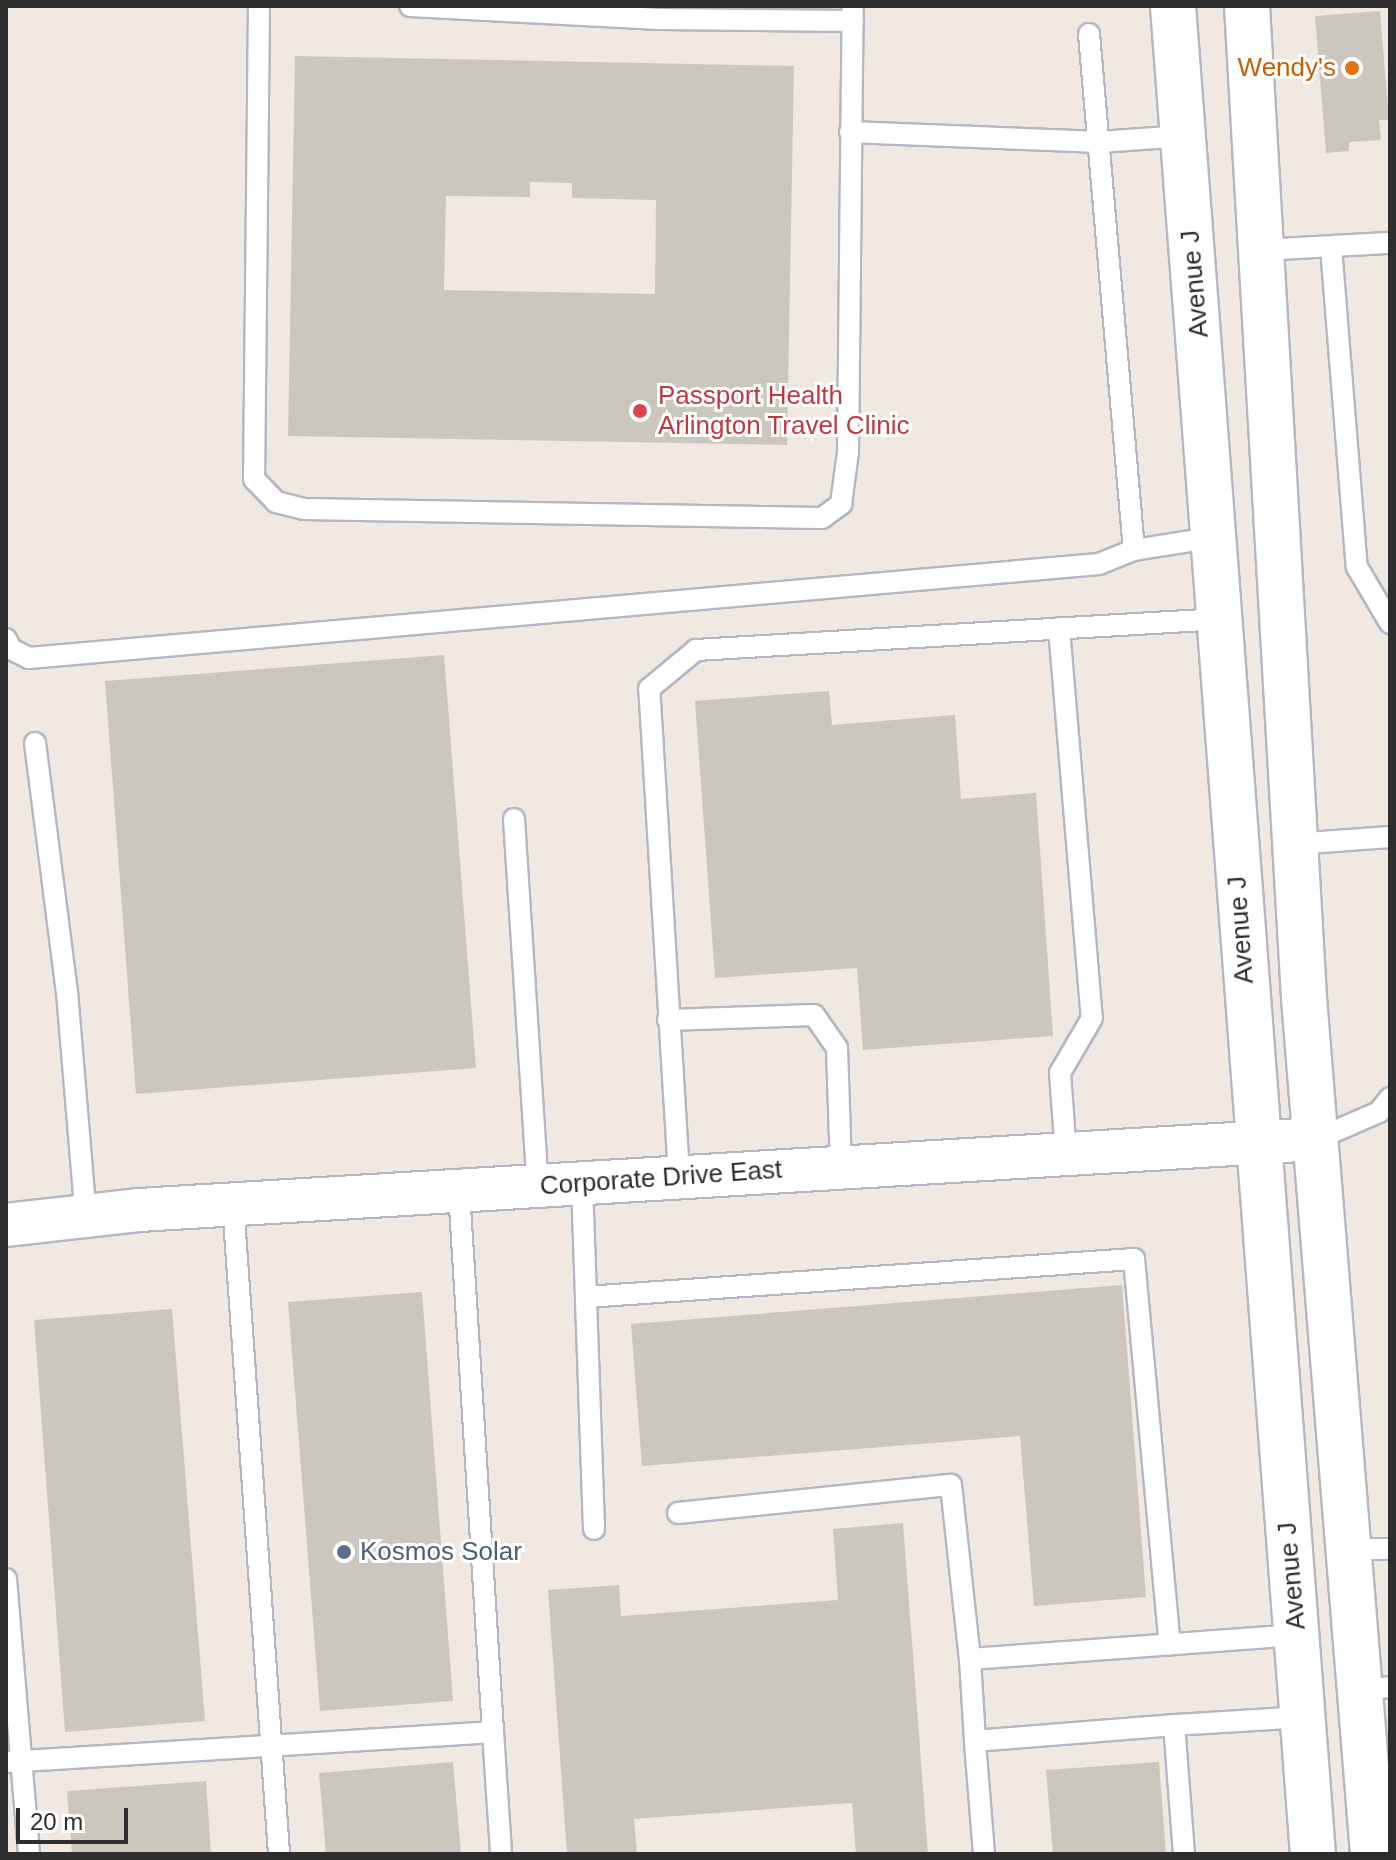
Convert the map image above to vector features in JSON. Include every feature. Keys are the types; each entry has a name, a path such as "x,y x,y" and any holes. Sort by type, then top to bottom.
{"street":[{"name":"Avenue J","path":"1173,6 1221,619 1256,1143 1313,1854"},
{"path":"1247,6 1294,844 1317,1139 1371,1549 1376,1688 1373,1854"},
{"path":"1215,537 1275,534"},
{"name":"Corporate Drive East","path":"6,1225 233,1204 1317,1139"}],"lane":[{"path":"259,6 254,479 276,502 304,509 822,518 841,504 848,452 853,13 660,19 410,6"},
{"path":"1089,34 1134,550"},
{"path":"850,132 1100,142 1183,136"},
{"path":"1263,250 1390,243"},
{"path":"1331,247 1357,567 1390,623"},
{"path":"6,639 11,649 29,658 1099,564 1134,550 1215,537"},
{"path":"679,1175 649,689 696,650 1221,619"},
{"path":"1059,628 1092,1018 1060,1073 1066,1154"},
{"path":"35,743 67,992 86,1216"},
{"path":"514,819 538,1186"},
{"path":"1294,844 1390,837"},
{"path":"668,1020 814,1015 837,1048 841,1168"},
{"path":"1317,1139 1379,1112 1390,1098"},
{"path":"582,1183 594,1529"},
{"path":"459,1191 501,1854"},
{"path":"233,1204 274,1746 279,1854"},
{"path":"586,1297 1134,1259 1170,1644"},
{"path":"678,1513 951,1485 970,1659 984,1854"},
{"path":"6,1579 15,1762 29,1854"},
{"path":"970,1659 1297,1635"},
{"path":"975,1741 1303,1717"},
{"path":"1174,1725 1184,1854"},
{"path":"15,1762 493,1732"}],"building":[{"name":"Wendy's","path":"1380,11 1389,120 1379,120 1381,140 1349,142 1349,151 1326,153 1315,16"},
{"path":"295,56 794,66 787,445 288,436","holes":["530,182 572,183 572,198 656,200 655,294 444,290 446,196 530,197"]},
{"path":"444,655 476,1068 136,1094 105,681"},
{"path":"829,691 832,725 955,715 961,799 1036,793 1053,1036 863,1050 857,968 715,978 695,701"},
{"path":"1122,1285 1146,1597 1034,1606 1020,1436 642,1466 631,1324"},
{"path":"422,1292 453,1701 320,1711 288,1302"},
{"path":"172,1309 205,1721 65,1732 34,1320"},
{"path":"903,1523 928,1854 856,1854 852,1803 634,1819 637,1854 567,1854 548,1590 619,1585 621,1616 838,1600 833,1529"},
{"path":"453,1762 461,1854 326,1854 319,1773"},
{"path":"1159,1762 1166,1854 1053,1854 1046,1770"},
{"path":"206,1781 211,1854 72,1854 67,1791"}],"place":[{"name":"Wendy's","path":"1352,68"},
{"name":"Passport Health Arlington Travel Clinic","path":"640,411"},
{"name":"Kosmos Solar","path":"344,1552"}]}
